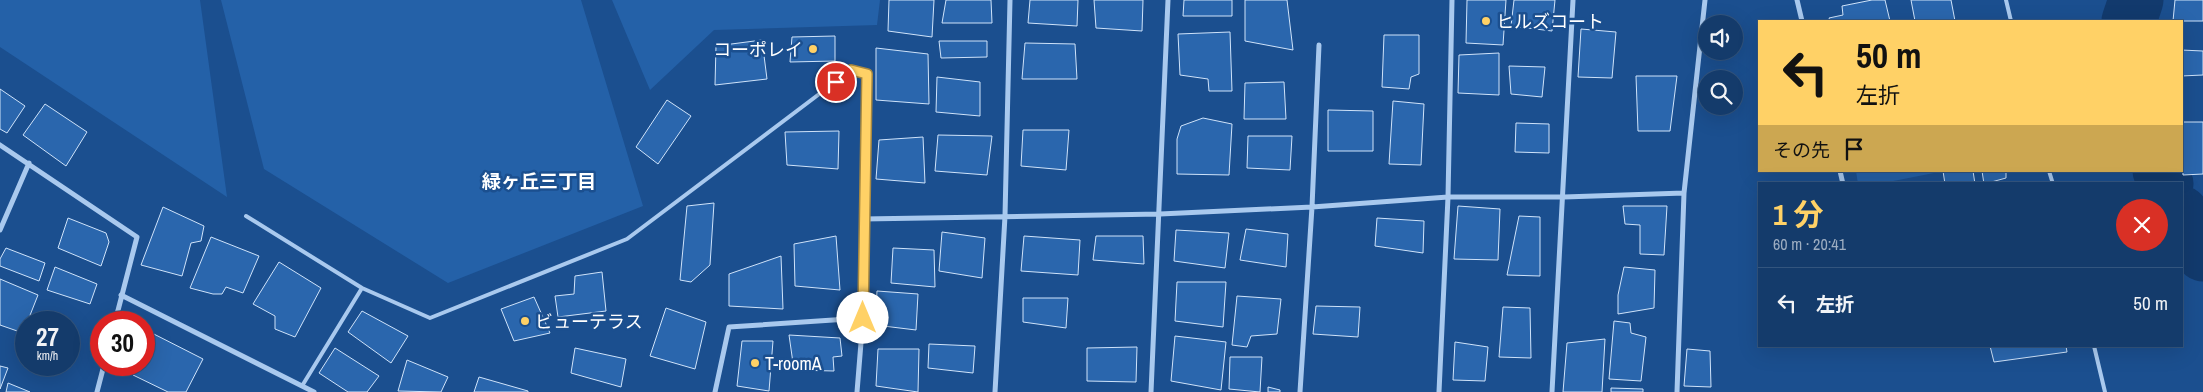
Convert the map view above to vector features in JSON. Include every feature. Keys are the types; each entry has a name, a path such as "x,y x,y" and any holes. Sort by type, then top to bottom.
{"street":[{"path":"995,392 1005,216 1010,0"},
{"path":"1151,392 1168,0"},
{"path":"1439,392 1448,197 1452,0"},
{"path":"1552,392 1564,197 1573,0"},
{"path":"1677,392 1684,193 1705,0"},
{"path":"1797,0 1802,20"},
{"path":"1300,392 1312,207 1319,44"},
{"path":"857,392 863,318 863,219 867,74"},
{"path":"0,145 137,237 117,311"},
{"path":"0,230 28,163"},
{"path":"863,219 1160,214 1312,207 1448,197 1564,197 1684,193"},
{"path":"122,295 314,392"},
{"path":"715,392 729,327 863,318"},
{"path":"97,392 101,376"}],"lane":[{"path":"2006,0 2011,20"},
{"path":"246,216 362,288 430,318 627,239 851,70 867,74"},
{"path":"302,386 362,288"},
{"path":"2094,347 2106,392"}],"shaded area":[{"path":"0,0 200,0 227,197 0,47"},
{"path":"221,0 581,0 643,206 448,283 264,169"},
{"path":"612,0 880,0 877,25 714,30 650,90"},
{"path":"1856,172 1934,173 1888,182 1858,182"}],"building":[{"path":"889,0 934,0 932,37 888,31"},
{"path":"946,0 991,0 992,23 942,23"},
{"path":"1030,0 1078,0 1077,26 1028,23"},
{"path":"1094,0 1143,0 1142,31 1096,28"},
{"path":"1184,0 1232,0 1232,16 1183,16"},
{"path":"1245,0 1287,0 1293,50 1245,41"},
{"name":"ヒルズコート","path":"1467,0 1506,0 1503,45 1466,43"},
{"path":"1514,0 1555,0 1552,31 1511,26"},
{"path":"1872,0 1885,0 1890,20 1830,20 1829,18 1843,15 1842,6"},
{"path":"1911,0 1951,0 1955,20 1915,20"},
{"path":"2175,0 2203,0 2203,21 2173,20"},
{"path":"1581,29 1616,32 1612,78 1578,77"},
{"path":"1230,32 1232,91 1209,91 1208,79 1180,75 1178,34"},
{"path":"1384,35 1419,35 1419,74 1411,77 1409,89 1382,87"},
{"name":"コーポレイ","path":"835,36 835,61 790,62 792,37"},
{"path":"762,40 767,79 715,85 716,46"},
{"path":"939,41 987,41 987,57 941,58"},
{"path":"1025,43 1075,44 1077,79 1022,79"},
{"path":"876,48 928,54 929,104 876,100"},
{"path":"2183,50 2203,51 2203,75 2183,76"},
{"path":"1499,53 1499,95 1458,93 1459,55"},
{"path":"1509,66 1545,67 1542,97 1511,94"},
{"path":"1636,76 1677,76 1670,131 1638,131"},
{"path":"937,77 980,82 980,116 936,112"},
{"path":"1284,82 1286,119 1244,119 1245,83"},
{"path":"0,89 25,106 7,133 0,129"},
{"path":"667,100 691,116 658,164 636,147"},
{"path":"1393,101 1424,104 1421,165 1389,164"},
{"path":"45,104 87,132 66,166 23,135"},
{"path":"1328,110 1373,111 1373,151 1328,151"},
{"path":"1203,118 1232,124 1229,175 1177,174 1177,139 1181,126"},
{"path":"2183,122 2203,122 2203,174 2183,175"},
{"path":"1516,123 1549,124 1549,153 1515,152"},
{"path":"1023,130 1069,130 1066,170 1021,166"},
{"path":"839,131 838,169 787,165 785,132"},
{"path":"938,135 992,136 987,175 935,171"},
{"path":"1248,136 1292,136 1290,170 1247,168"},
{"path":"923,137 925,183 876,179 879,140"},
{"path":"1943,172 1973,172 1975,182 1945,182"},
{"path":"1982,172 2006,172 2006,178 1984,182"},
{"path":"714,203 710,265 691,282 680,280 687,206"},
{"path":"1458,206 1500,209 1498,260 1454,259"},
{"path":"1623,206 1667,206 1664,255 1640,254 1640,225 1625,224"},
{"path":"163,207 204,226 201,241 191,243 182,276 141,265"},
{"path":"1519,216 1540,217 1540,276 1507,275"},
{"path":"68,218 106,233 109,242 101,266 58,248"},
{"path":"1377,218 1424,221 1423,253 1375,246"},
{"path":"1246,229 1288,234 1286,267 1240,260"},
{"path":"1176,230 1229,233 1225,268 1174,261"},
{"path":"942,232 985,238 982,278 939,271"},
{"path":"836,236 840,290 795,286 794,244"},
{"path":"1024,236 1080,240 1078,275 1021,271"},
{"path":"1096,236 1143,236 1144,264 1093,260"},
{"path":"211,237 259,256 243,293 226,287 222,294 213,294 190,288"},
{"path":"6,248 45,263 39,281 0,266 0,259"},
{"path":"893,248 934,250 935,287 891,283"},
{"path":"781,256 783,309 729,306 729,274"},
{"path":"279,262 321,288 295,337 275,329 275,316 253,304"},
{"path":"55,267 97,284 90,304 47,290"},
{"path":"1624,267 1655,270 1654,308 1618,314 1618,295"},
{"path":"602,272 606,311 558,317 555,296 574,294 575,276"},
{"path":"0,279 38,295 32,311 15,311 15,330 0,325"},
{"path":"1177,282 1226,282 1223,327 1175,321"},
{"path":"877,291 918,294 916,330 875,325"},
{"path":"1237,296 1281,299 1277,334 1251,336 1247,347 1232,345"},
{"name":"ビューテラス","path":"534,297 550,333 514,341 501,309"},
{"path":"1023,298 1068,298 1066,328 1023,322"},
{"path":"1316,306 1360,307 1358,337 1313,334"},
{"path":"1503,307 1530,308 1531,358 1499,357"},
{"path":"666,308 706,322 695,369 650,356"},
{"path":"362,311 408,336 391,363 348,332"},
{"path":"1614,321 1630,323 1631,333 1646,337 1641,381 1609,379"},
{"path":"155,335 203,359 186,392 168,392 135,376 155,376"},
{"path":"789,335 840,338 842,356 833,357 834,371 794,370"},
{"path":"1175,336 1226,342 1221,390 1171,381"},
{"path":"1605,339 1602,392 1563,392 1567,343"},
{"name":"T-roomA","path":"742,341 773,341 769,391 737,386"},
{"path":"1455,342 1488,347 1485,381 1453,380"},
{"path":"929,344 975,346 973,373 928,368"},
{"path":"1137,347 1136,382 1087,381 1087,348"},
{"path":"1990,347 2066,347 2067,352 1994,362"},
{"path":"335,348 379,376 367,392 348,392 319,373"},
{"path":"575,348 626,359 621,387 571,373"},
{"path":"878,349 919,349 918,392 876,386"},
{"path":"1687,349 1710,351 1711,387 1684,386"},
{"path":"1230,357 1262,357 1260,392 1229,389"},
{"path":"407,360 448,377 441,392 398,391"},
{"path":"0,366 8,368 0,389"},
{"path":"479,377 528,391 528,392 474,392"},
{"path":"8,383 30,392 6,392"},
{"path":"1268,387 1280,390 1280,392 1268,392"},
{"path":"1611,388 1643,389 1643,392 1611,392"}],"waterway":[{"path":"2129,20 2136,0"},
{"path":"2160,172 2165,182"},
{"path":"2183,217 2203,254"}],"place":[{"name":"ヒルズコート","path":"1486,21"},
{"name":"コーポレイ","path":"813,49"},
{"name":"ビューテラス","path":"525,321"},
{"name":"T-roomA","path":"755,363"}],"district":[{"name":"緑ヶ丘三丁目","path":"539,181"}],"route":[{"path":"836,82 851,70 867,74 863,219 863,318"}]}
